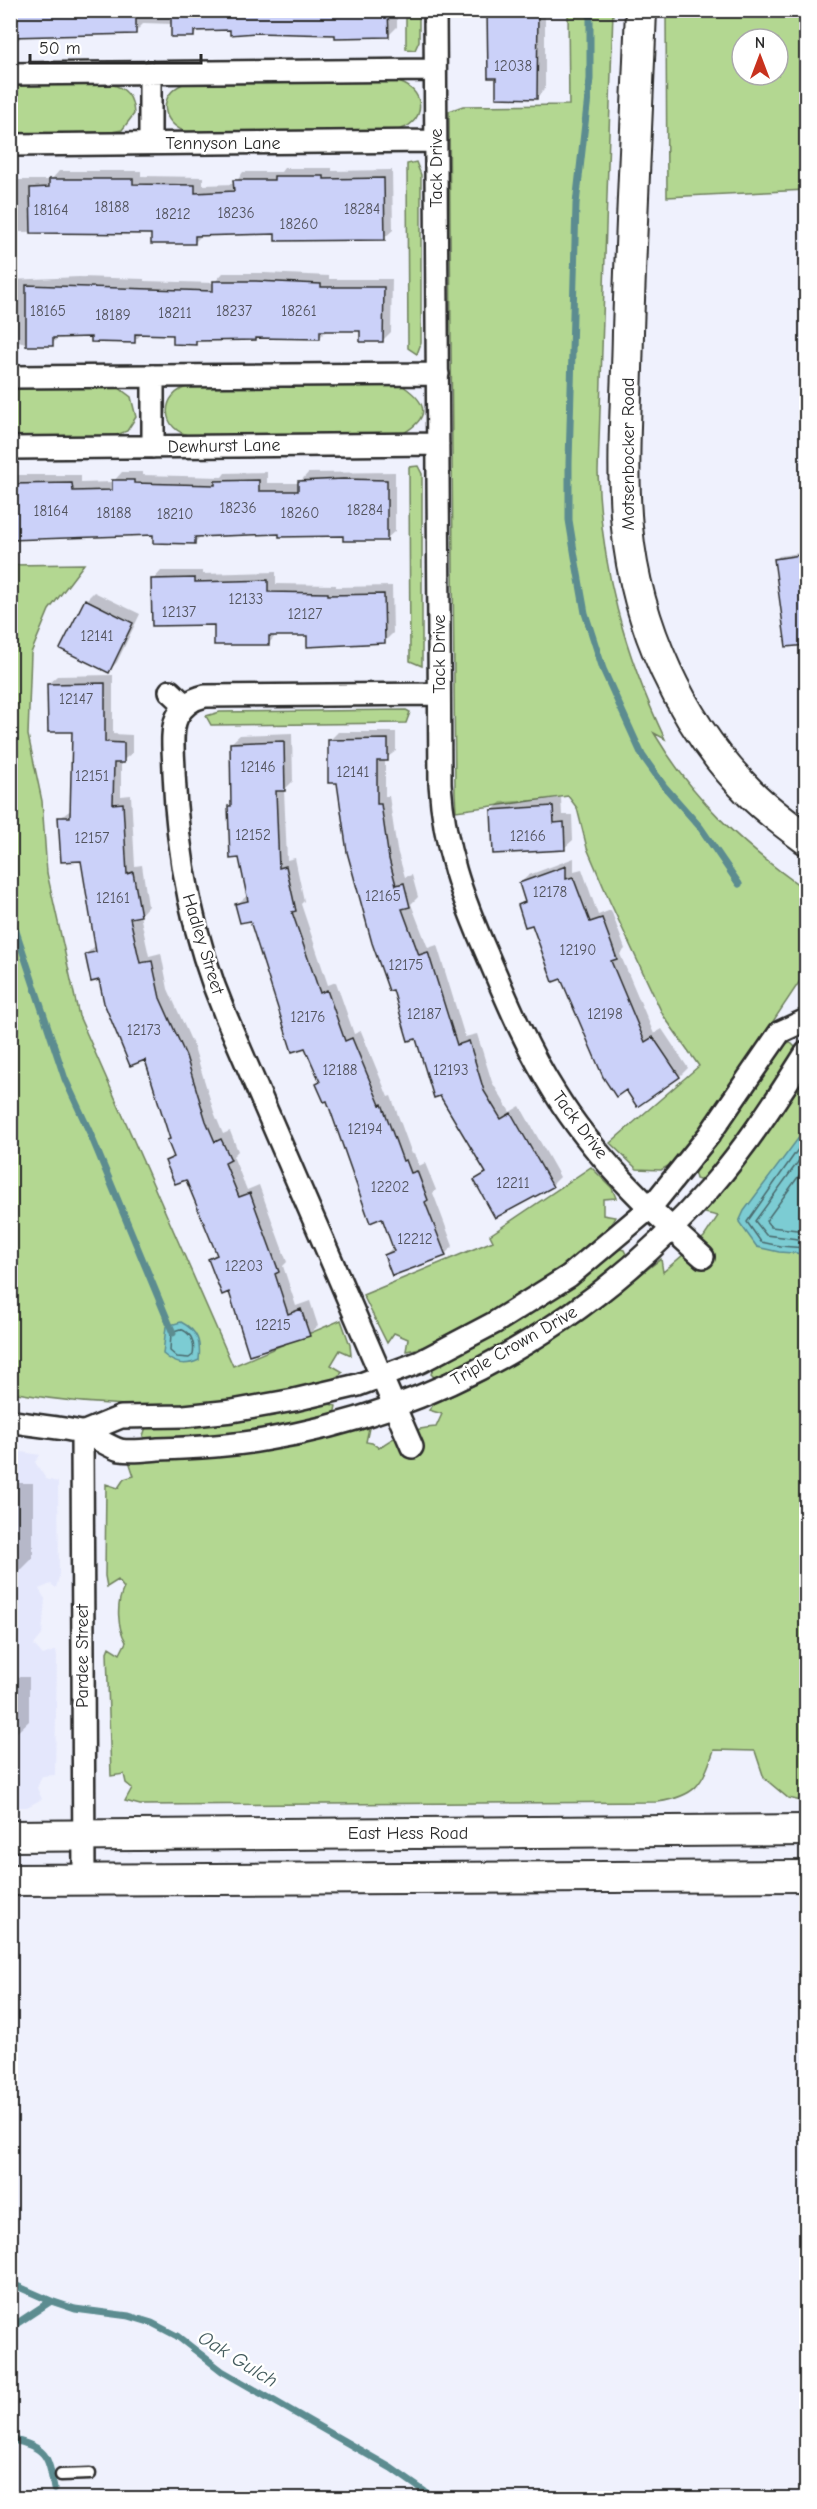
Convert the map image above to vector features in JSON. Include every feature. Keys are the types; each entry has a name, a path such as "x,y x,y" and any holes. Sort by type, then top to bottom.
{"main road":[{"name":"Motsenbocker Road","path":"641,10 625,446 627,528 637,587 662,660 678,695 714,752 752,795 807,839"},
{"name":"East Hess Road","path":"10,1836 807,1830"},
{"path":"10,1880 807,1876"}],"street":[{"name":"Tack Drive","path":"435,10 439,694 440,784 444,827 456,878 484,949 514,1017 554,1092 604,1159 672,1229 703,1257"},
{"path":"10,74 435,70"},
{"path":"150,72 150,143"},
{"name":"Tennyson Lane","path":"10,145 436,141"},
{"path":"10,377 438,374"},
{"path":"153,376 153,447"},
{"name":"Dewhurst Lane","path":"10,448 438,444"},
{"name":"Hadley Street","path":"412,1447 225,1014 199,943 183,874 176,812 175,729 178,716 177,698 439,694"},
{"name":"Triple Crown Drive","path":"82,1432 121,1417 184,1416 260,1407 325,1393 382,1376 437,1354 523,1306 569,1276 651,1207 703,1144 780,1032 807,1020"},
{"name":"Triple Crown Drive","path":"10,1421 82,1432 120,1450 212,1447 309,1432 395,1406 474,1373 558,1324 611,1285 672,1229 728,1166 807,1053"},
{"name":"Pardee Street","path":"82,1432 84,1880"}],"lane":[{"path":"61,2475 90,2474"}],"shaded area":[{"path":"10,1450 40,1455 35,1462 46,1479 58,1482 59,1577 56,1588 51,1584 39,1589 45,1599 42,1635 34,1645 43,1655 56,1650 57,1656 55,1775 42,1776 37,1788 42,1799 27,1807 10,1807"}],"green space":[{"path":"406,11 419,11 419,41 415,50 406,49"},
{"path":"568,11 613,11 598,472 604,542 617,609 650,707 665,739 654,733 669,757 721,820 761,856 806,890 806,972 705,1123 675,1162 661,1170 637,1169 610,1143 699,1066 663,1015 587,848 577,808 568,796 456,811 449,111 463,106 569,105"},
{"path":"666,11 806,11 806,190 667,197"},
{"path":"393,81 405,84 413,90 420,106 413,122 405,128 393,131 187,132 172,123 167,116 166,109 169,95 183,84"},
{"path":"10,84 110,84 121,88 128,94 134,114 122,130 111,132 11,134"},
{"path":"416,162 421,175 421,343 417,354 408,348 407,164"},
{"path":"191,386 403,386 418,399 423,411 418,422 402,434 193,436 182,433 174,427 167,412 173,396"},
{"path":"10,388 119,388 131,397 136,417 127,431 114,436 11,438"},
{"path":"418,466 422,474 422,666 410,661 409,467"},
{"path":"84,564 49,610 31,653 28,735 42,801 47,873 79,1016 233,1366 341,1320 351,1355 340,1350 331,1365 343,1372 335,1378 269,1394 196,1404 121,1405 11,1392 10,565"},
{"path":"406,710 410,712 406,723 211,725 206,716 220,712"},
{"path":"790,1042 796,1048 795,1053 707,1178 702,1181 696,1179 694,1171 743,1107 785,1044"},
{"path":"806,1071 806,1802 788,1798 764,1778 755,1751 714,1750 706,1772 696,1787 681,1796 658,1802 140,1805 125,1801 132,1788 126,1783 124,1774 111,1776 107,1652 109,1647 120,1654 126,1642 119,1615 121,1594 124,1588 118,1580 107,1587 105,1576 106,1484 118,1488 124,1479 134,1476 129,1461 218,1457 263,1451 369,1428 366,1442 379,1448 406,1433 436,1427 442,1414 429,1410 434,1404 479,1383 553,1340 661,1259 663,1272 704,1237 718,1216 705,1213 708,1207 751,1154"},
{"path":"591,1167 612,1188 616,1198 603,1199 603,1215 615,1217 603,1234 581,1253 520,1297 454,1334 426,1346 406,1351 408,1339 394,1333 387,1343 363,1295 493,1241 490,1235"},
{"path":"620,1249 626,1254 623,1263 526,1334 443,1378 435,1378 431,1374 434,1365 492,1337 529,1315"},
{"path":"326,1403 336,1406 334,1415 235,1435 146,1440 143,1436 146,1427 237,1420"}],"water":[{"path":"806,1128 806,1254 779,1252 757,1247 739,1222 744,1211"},
{"path":"181,1322 195,1333 199,1342 199,1360 184,1364 163,1354 166,1326"}],"building":[{"path":"10,10 136,10 136,34 10,37"},
{"path":"171,10 388,10 389,37 335,38 335,35 256,33 230,35 230,30 194,31 194,37 171,37"},
{"path":"487,10 538,10 537,99 496,98 496,78 488,78"},
{"path":"274,176 324,176 324,179 384,178 385,240 275,241 275,234 195,236 195,244 151,244 151,234 31,233 30,188 49,187 49,179 133,179 133,184 195,185 195,193 234,191 233,180 274,180"},
{"path":"213,281 321,284 321,287 384,287 383,342 360,342 360,331 320,331 320,339 256,338 256,340 196,341 196,345 173,344 173,335 135,334 135,343 91,342 91,337 53,338 53,346 26,346 26,285 213,291"},
{"path":"112,480 134,480 134,483 215,485 215,481 259,480 259,491 298,491 298,481 387,480 387,541 343,541 343,536 279,537 279,534 195,537 195,544 153,543 153,535 10,540 10,484 72,483 73,491 112,490"},
{"path":"807,554 807,645 786,647 774,559"},
{"path":"195,578 195,582 268,580 268,592 328,593 328,595 384,594 385,643 307,647 307,636 269,636 269,645 214,645 214,625 152,626 151,579"},
{"path":"85,599 133,623 109,673 60,649"},
{"path":"105,683 105,742 124,743 124,763 114,763 113,804 123,803 127,874 133,872 141,916 130,918 140,963 152,961 160,998 186,1056 206,1121 215,1142 221,1139 231,1160 225,1163 239,1197 250,1193 279,1272 275,1274 288,1314 301,1309 310,1336 249,1355 229,1292 222,1295 208,1259 217,1255 186,1180 175,1184 165,1161 174,1157 167,1140 170,1139 145,1060 130,1066 104,1003 99,980 91,982 85,954 96,952 81,861 61,862 58,817 70,817 72,732 48,732 47,684"},
{"path":"388,739 388,761 377,761 377,804 381,804 389,859 396,885 404,883 410,907 402,909 419,955 428,952 457,1045 469,1041 484,1091 501,1119 511,1113 553,1187 495,1218 474,1180 486,1173 440,1096 434,1098 416,1039 408,1041 393,990 389,991 372,943 347,852 337,783 328,783 328,740"},
{"path":"284,741 285,791 276,791 279,868 286,866 296,911 292,912 320,993 327,990 345,1041 352,1038 380,1105 382,1104 403,1161 406,1160 411,1173 417,1171 428,1200 425,1202 446,1256 392,1276 384,1255 394,1251 382,1218 370,1223 327,1101 324,1102 316,1084 320,1082 305,1048 292,1052 250,921 240,923 235,904 248,901 239,858 230,859 228,806 231,806 230,743"},
{"path":"553,806 554,823 564,822 565,850 493,854 491,810"},
{"path":"566,866 566,879 573,877 590,922 602,918 617,959 611,961 645,1042 653,1037 680,1077 637,1107 626,1090 616,1097 603,1077 561,979 553,982 532,925 525,927 518,905 525,902 519,883"}],"waterway":[{"path":"590,10 590,79 576,204 569,463 569,520 575,557 585,613 603,669 642,755 664,786 700,827 739,884"},
{"path":"10,913 65,1079 90,1133 173,1333"},
{"name":"Oak Gulch","path":"10,2283 75,2309 129,2316 152,2323 177,2336 222,2371 391,2468 434,2498"},
{"path":"10,2328 51,2301"},
{"path":"10,2439 32,2446 44,2454 50,2468 54,2489"}]}
